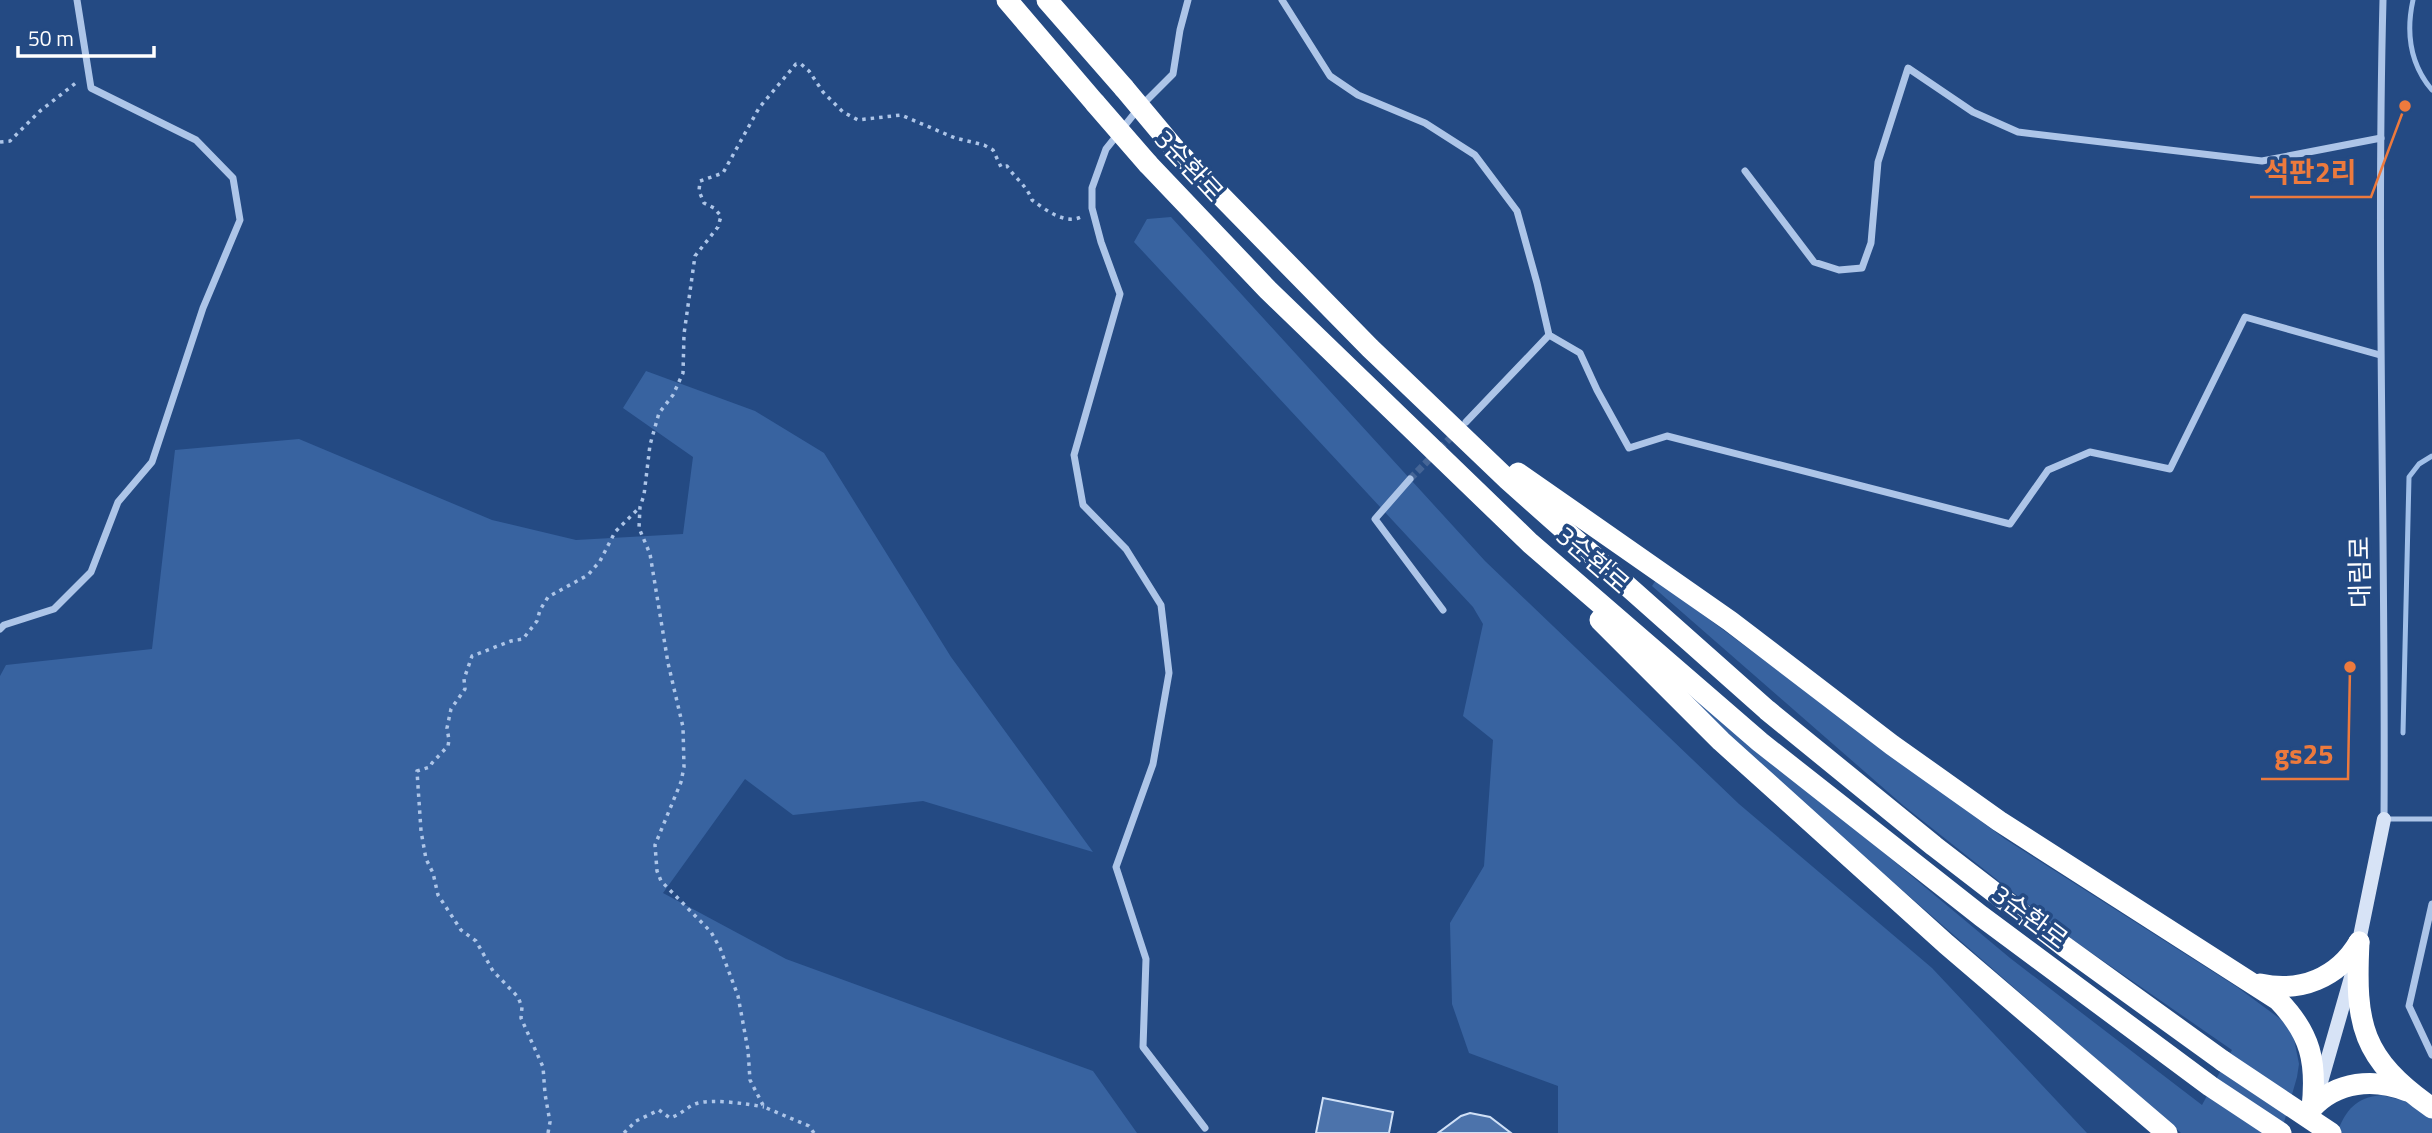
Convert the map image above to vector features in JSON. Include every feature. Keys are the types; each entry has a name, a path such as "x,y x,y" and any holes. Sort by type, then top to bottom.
{"highway":[{"name":"3순환로","path":"1007,0 1147,164 1268,290 1530,542 1760,742 1981,916 2210,1086 2281,1133"},
{"name":"3순환로","path":"1047,0 1175,149 1370,348 1457,423 1508,480 1767,710 2032,922 2223,1061 2331,1133"},
{"path":"1333,353 1721,741 1946,944 2167,1133"},
{"path":"1457,423 1999,821 2278,1000 2305,1034 2314,1071 2312,1108"},
{"path":"2250,981 2286,988 2312,983 2345,962 2359,942"},
{"path":"2359,942 2357,992 2362,1026 2376,1054 2407,1091 2432,1108"},
{"path":"2312,1108 2331,1091 2347,1086 2377,1084 2407,1091"}],"street":[{"path":"0,629 4,625 54,609 91,572 118,502 152,462 203,308 240,220 233,178 197,140 91,88 77,0"},
{"path":"1188,0 1173,74 1138,109 1107,149 1092,188 1092,208 1120,294 1074,455 1083,505 1126,548 1161,604 1169,673 1153,764 1116,867 1146,959 1143,1047 1205,1128"},
{"path":"1282,0 1330,76 1358,95 1425,123 1475,155 1517,212 1538,283 1549,335 1580,353 1629,449 1667,436 2010,524 2048,470 2090,452 2170,468 2245,317 2380,355"},
{"name":"대림로","path":"2304,1133 2348,992 2384,819 2385,625 2380,355 2383,0"},
{"path":"1745,171 1814,262 1839,270 1862,268 1871,243 1878,162 1908,68 1973,112 2018,132 2262,161 2381,138"},
{"path":"1457,423 1549,335"},
{"path":"1410,479 1375,519 1443,610"},
{"path":"2432,904 2409,1006 2432,1055"}],"lane":[{"path":"2384,819 2432,819"}],"path":[{"path":"548,1133 550,1122 543,1067 521,1018 522,1007 518,997 493,971 476,941 461,930 438,895 433,873 426,859 421,831 417,771 430,767 448,746 447,728 451,709 465,689 464,679 472,656 511,640 523,639 537,621 548,597 588,575 600,561 615,532 639,508 645,495 650,444 659,413 673,395 683,373 684,334 695,256 718,227 721,216 714,208 704,203 699,191 700,181 723,173 759,108 796,64 802,64 823,92 843,112 858,120 901,115 955,138 984,145 993,150 1001,167 1007,166 1028,189 1032,200 1046,209 1064,219 1075,220 1092,208"},
{"path":"0,142 10,141 40,111 89,73"},
{"path":"639,508 639,528 650,554 683,740 684,767 681,782 655,845 657,871 662,881 711,932 720,948 738,996 748,1050 750,1080 764,1107"},
{"path":"624,1133 636,1121 659,1110 670,1118 683,1114 695,1104 737,1102 764,1107 809,1126 814,1133"}],"shaded area":[{"path":"1171,217 1485,561 1739,804 1932,968 2087,1133 1558,1133 1558,1086 1469,1053 1452,1004 1450,923 1484,866 1493,740 1463,716 1483,624 1473,607 1134,242 1147,219"},
{"path":"646,371 755,411 824,453 951,657 1093,852 923,801 793,815 745,779 663,893 786,959 1093,1071 1137,1133 0,1133 0,676 6,665 152,649 175,450 299,439 492,520 576,540 683,534 693,457 623,408"},
{"path":"1656,580 2005,839 2237,987 2283,1021 2293,1034 2299,1064 2281,1133 2181,1133 1823,821 1651,667 1655,662 2010,958 2202,1105 2232,1050 2073,940 1904,806 1652,586"},
{"path":"2381,1095 2405,1101 2432,1118 2432,1133 2337,1133 2344,1117 2353,1106 2365,1099"}],"building":[{"path":"1323,1098 1393,1112 1389,1133 1316,1133"},
{"path":"1470,1113 1490,1117 1511,1133 1438,1133 1461,1116"}],"waterway":[{"path":"2413,0 2410,36 2414,59 2432,90"},
{"path":"2403,733 2409,477 2419,464 2432,456"}],"tunnel":[{"path":"1410,479 1456,432"}],"place":[{"name":"석판2리","path":"2405,106"},
{"name":"gs25","path":"2350,667"}]}
